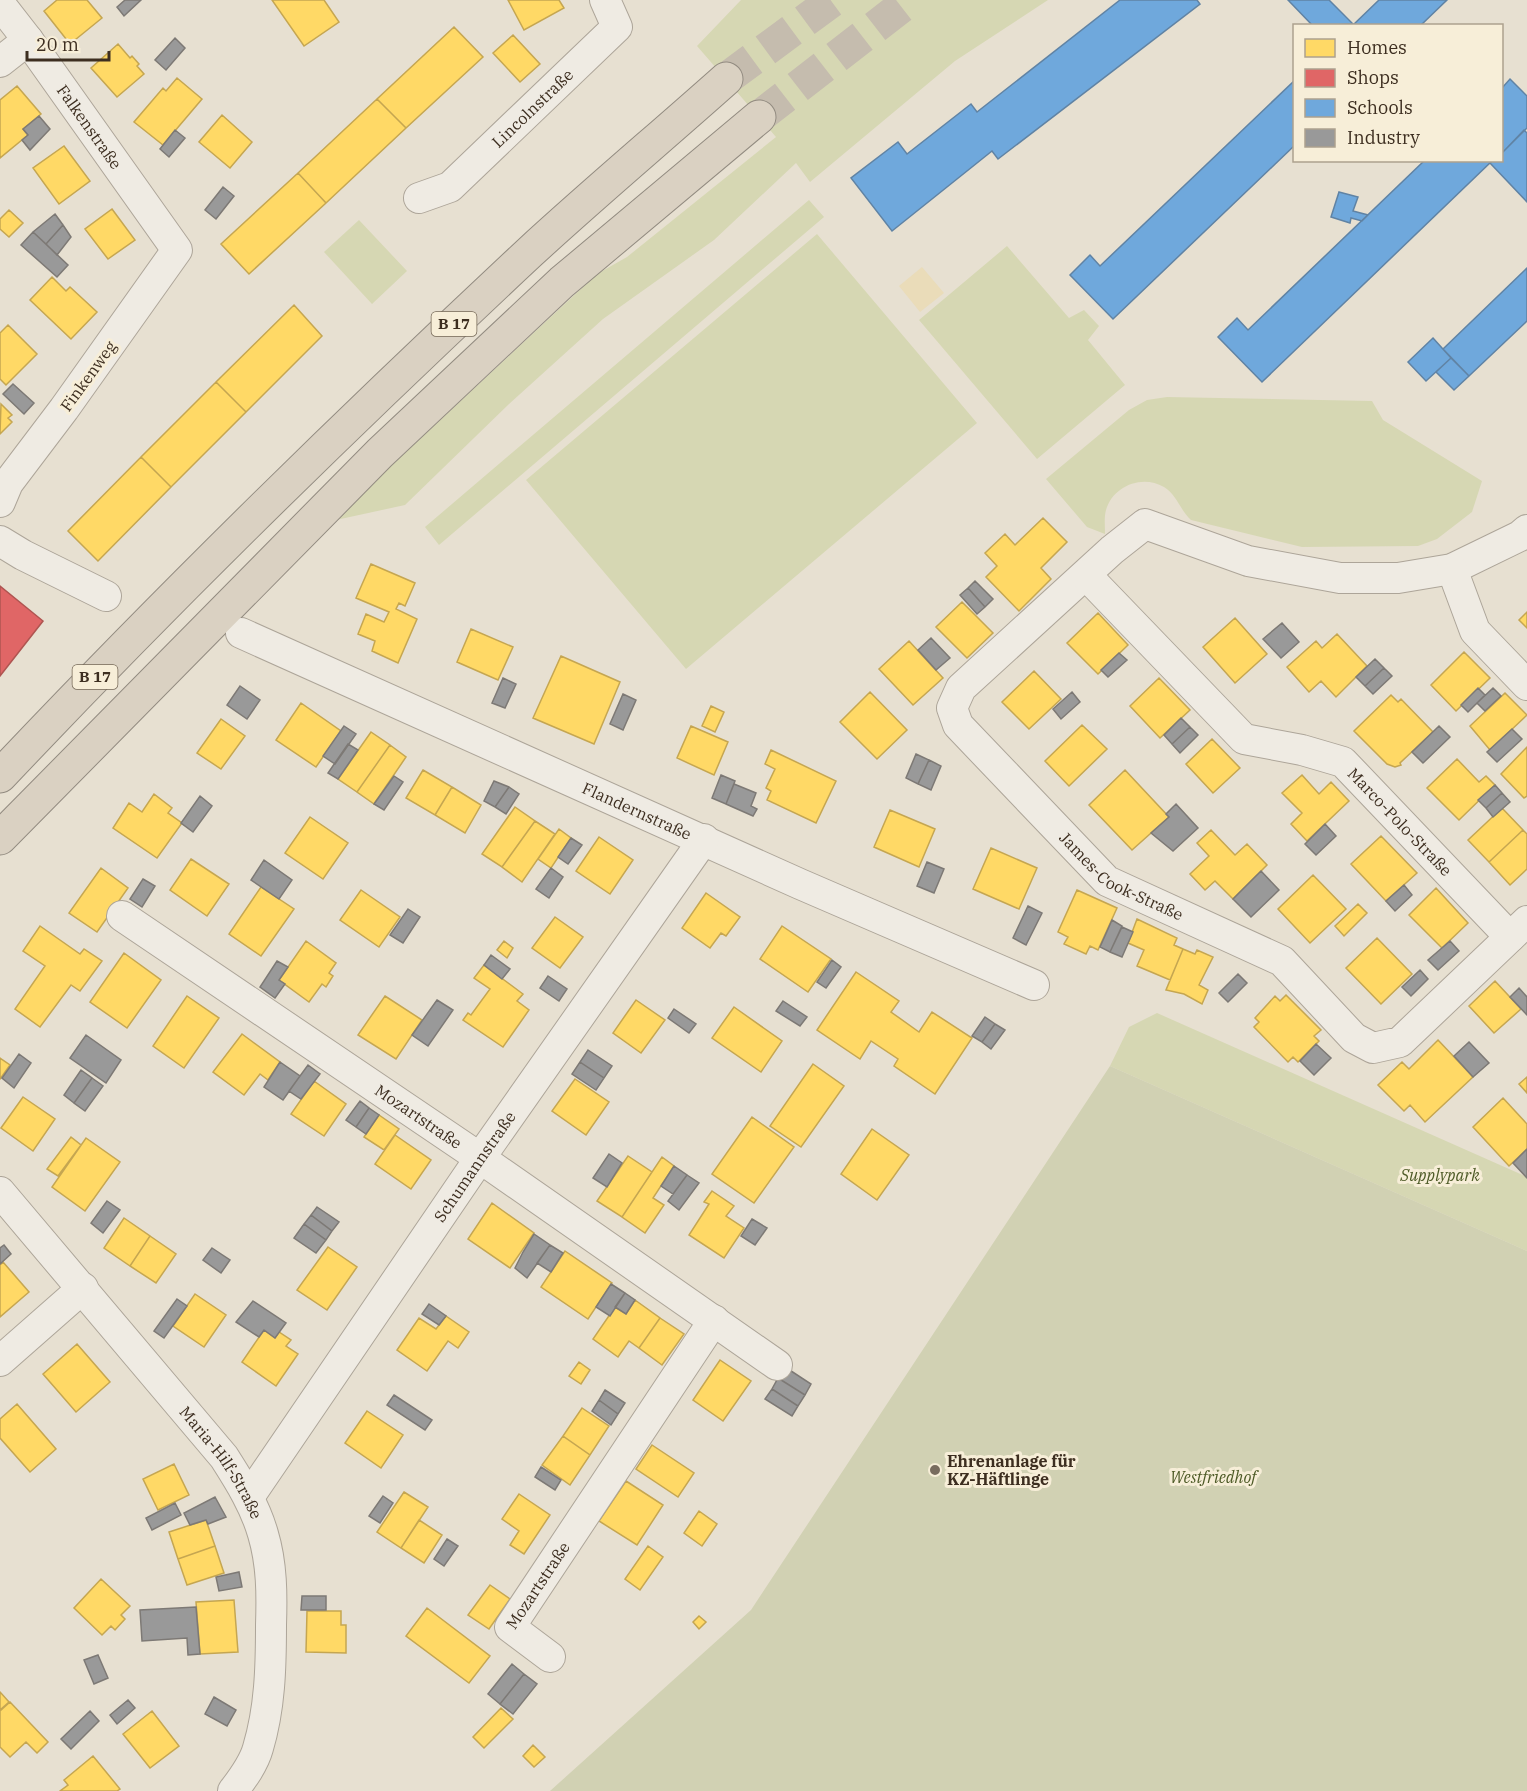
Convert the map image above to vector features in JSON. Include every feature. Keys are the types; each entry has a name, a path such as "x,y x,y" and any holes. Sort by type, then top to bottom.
{"highway":[{"name":"B 17","path":"0,776 76,696 347,426 531,252 726,79"},
{"name":"B 17","path":"0,838 380,453 561,282 759,117"}],"street":[{"name":"Lincolnstraße","path":"419,198 450,187 617,27 605,0"},
{"name":"Falkenstraße","path":"0,4 177,250"},
{"path":"0,62 28,40"},
{"name":"Finkenweg","path":"0,502 8,483 64,409 177,250"},
{"name":"James-Cook-Straße","path":"1452,569 1398,578 1340,578 1248,561 1145,524 1112,550 961,688 952,708 958,725 1107,881 1282,961 1354,1038 1373,1048 1400,1042 1519,929"},
{"path":"1527,530 1520,536 1452,569 1475,631 1527,686"},
{"path":"0,541 22,555 106,596"},
{"name":"Marco-Polo-Straße","path":"1086,575 1244,739 1302,750 1342,762 1519,929"},
{"name":"Flandernstraße","path":"241,633 800,884 1034,985"},
{"name":"Schumannstraße","path":"249,1497 480,1158 704,839"},
{"name":"Mozartstraße","path":"122,916 480,1158 777,1365"},
{"name":"Maria-Hilf-Straße","path":"0,1192 224,1457 249,1497 264,1536 272,1583 271,1675 266,1715 258,1750 244,1777 233,1791"},
{"path":"0,1361 83,1288"},
{"name":"Mozartstraße","path":"550,1657 510,1627 714,1320"}],"green space":[{"path":"741,0 1048,0 955,61 810,182 796,163 714,240 603,319 509,404 405,505 336,520 597,274 627,257 776,137 697,46"},
{"path":"809,200 824,217 439,545 425,527"},
{"path":"359,220 407,271 372,304 324,252"},
{"path":"817,234 977,423 686,669 526,480"},
{"path":"1007,246 1069,318 1084,310 1099,326 1088,340 1125,385 1037,459 919,320"},
{"path":"1167,397 1372,401 1383,420 1482,481 1472,512 1437,539 1418,546 1302,547 1191,520 1168,490 1155,483 1147,482 1129,485 1115,494 1106,510 1105,534 1087,527 1046,479 1129,410 1147,400"},
{"name":"Supplypark","path":"1157,1013 1527,1177 1527,1251 1110,1066 1129,1027"},
{"name":"Westfriedhof","path":"1110,1066 1527,1251 1527,1791 550,1791 751,1610"}],"sand":[{"path":"922,267 944,293 920,312 899,286"}],"building: Homes":[{"path":"57,0 87,0 102,18 70,44 44,11"},
{"path":"272,0 324,0 339,22 304,46"},
{"path":"508,0 559,0 564,8 524,30"},
{"path":"454,27 483,57 406,128 377,99"},
{"path":"513,35 540,64 520,82 493,53"},
{"path":"118,44 130,58 132,56 139,64 137,66 144,74 117,97 91,68"},
{"path":"177,78 202,99 163,145 134,122 163,88 166,91"},
{"path":"17,86 41,114 23,129 28,135 0,158 0,100"},
{"path":"377,99 406,128 326,203 298,173"},
{"path":"222,115 252,142 230,168 199,142"},
{"path":"64,146 90,181 59,204 33,168"},
{"path":"298,173 326,203 249,274 221,244"},
{"path":"112,209 135,240 108,259 85,229"},
{"path":"9,210 23,223 9,237 0,229 0,219"},
{"path":"52,277 66,291 70,287 97,312 71,339 30,300"},
{"path":"294,305 322,336 246,412 216,382"},
{"path":"8,325 37,354 6,385 0,379 0,333"},
{"path":"216,382 246,412 171,487 141,457"},
{"path":"1,404 12,415 8,418 12,422 0,434"},
{"path":"141,457 171,487 98,561 68,531"},
{"path":"1043,518 1067,542 1041,568 1051,579 1019,611 986,577 997,566 985,553 1005,534 1015,545"},
{"path":"371,564 415,583 405,606 399,603 396,609 417,619 398,663 372,651 375,641 358,634 366,614 384,622 389,612 356,598"},
{"path":"962,602 993,633 967,658 936,627"},
{"path":"1527,612 1527,628 1519,620"},
{"path":"1098,613 1128,645 1098,674 1067,643"},
{"path":"1235,618 1267,654 1235,683 1203,647"},
{"path":"471,629 513,647 498,680 457,662"},
{"path":"1337,634 1367,666 1336,697 1321,681 1309,692 1287,667 1316,641 1322,648"},
{"path":"909,641 943,678 913,705 879,669"},
{"path":"1464,652 1490,678 1456,711 1431,685"},
{"path":"561,656 620,682 594,744 533,718"},
{"path":"1034,671 1061,699 1029,729 1002,702"},
{"path":"1159,678 1190,710 1160,738 1130,706"},
{"path":"870,692 907,730 877,759 840,722"},
{"path":"1505,693 1527,715 1490,750 1470,726"},
{"path":"1391,695 1398,702 1401,699 1433,732 1400,763 1401,765 1395,767 1387,764 1354,731"},
{"path":"301,703 341,731 316,767 276,740"},
{"path":"711,706 724,712 715,732 702,726"},
{"path":"221,719 245,736 221,769 197,753"},
{"path":"1082,725 1107,749 1069,786 1045,761"},
{"path":"691,726 728,742 714,775 677,758"},
{"path":"371,732 390,745 357,792 338,779"},
{"path":"1212,739 1240,768 1213,793 1186,764"},
{"path":"390,745 406,757 374,804 357,792"},
{"path":"1527,747 1527,796 1524,798 1501,774"},
{"path":"771,750 836,781 816,823 767,800 771,791 766,788 775,769 765,764"},
{"path":"1457,759 1479,782 1486,776 1495,785 1459,820 1427,788"},
{"path":"423,770 452,787 435,815 406,798"},
{"path":"1125,770 1169,817 1132,850 1089,805"},
{"path":"1302,775 1319,794 1331,782 1349,801 1307,841 1291,824 1302,813 1282,793"},
{"path":"452,787 481,805 465,833 435,815"},
{"path":"154,794 172,808 168,813 182,823 157,858 113,828 129,803 142,812"},
{"path":"515,807 535,821 502,867 482,854"},
{"path":"1502,808 1523,830 1489,862 1468,840"},
{"path":"890,810 935,829 919,867 874,847"},
{"path":"310,817 348,843 323,879 285,853"},
{"path":"535,821 555,834 522,882 502,867"},
{"path":"559,829 571,838 551,868 538,859"},
{"path":"1211,830 1235,855 1247,844 1267,865 1233,899 1215,881 1205,890 1190,874 1209,856 1197,843"},
{"path":"1523,830 1527,834 1527,869 1510,885 1489,862"},
{"path":"1381,836 1417,873 1386,901 1351,864"},
{"path":"599,837 633,860 610,894 576,871"},
{"path":"991,848 1037,868 1019,909 973,889"},
{"path":"191,859 229,884 207,916 170,890"},
{"path":"101,868 128,888 97,932 69,913"},
{"path":"1313,875 1346,909 1310,943 1278,909"},
{"path":"261,887 294,909 261,956 229,934"},
{"path":"1436,888 1468,923 1442,948 1409,915"},
{"path":"361,890 400,917 379,947 340,920"},
{"path":"1077,890 1117,908 1098,950 1090,946 1086,954 1064,944 1068,937 1058,932"},
{"path":"706,893 740,917 726,936 721,933 710,948 682,928"},
{"path":"1358,904 1367,913 1344,936 1335,926"},
{"path":"555,917 583,937 560,968 532,948"},
{"path":"1137,919 1177,938 1174,945 1183,949 1170,980 1137,966 1144,950 1128,943"},
{"path":"40,926 80,954 84,949 102,961 80,991 71,985 40,1027 15,1009 45,966 23,951"},
{"path":"782,926 831,959 808,992 760,959"},
{"path":"1377,938 1412,974 1381,1004 1346,968"},
{"path":"306,941 336,963 329,973 333,976 326,987 322,984 309,1002 279,980"},
{"path":"504,941 513,948 507,958 497,950"},
{"path":"1183,949 1195,954 1197,950 1213,957 1199,985 1208,990 1202,1004 1184,994 1166,990"},
{"path":"124,953 161,980 127,1028 90,1002"},
{"path":"484,965 523,994 517,1001 529,1010 503,1047 463,1020 468,1013 471,1015 490,989 474,978"},
{"path":"856,972 899,1001 891,1012 919,1032 932,1012 972,1038 935,1094 894,1066 898,1059 871,1041 860,1059 817,1030"},
{"path":"1495,981 1521,1009 1494,1033 1469,1006"},
{"path":"1286,995 1321,1030 1314,1036 1319,1041 1298,1062 1293,1057 1288,1062 1254,1027 1259,1022 1255,1018 1275,996 1280,1001"},
{"path":"187,996 219,1018 184,1068 153,1046"},
{"path":"385,996 422,1020 396,1059 358,1035"},
{"path":"636,1000 665,1020 641,1053 613,1033"},
{"path":"734,1007 782,1041 761,1072 712,1038"},
{"path":"242,1034 280,1062 268,1080 260,1074 244,1095 213,1072"},
{"path":"1438,1040 1473,1077 1425,1122 1410,1105 1404,1111 1378,1085 1402,1062 1409,1069"},
{"path":"0,1058 10,1065 0,1079"},
{"path":"813,1064 844,1086 801,1147 770,1126"},
{"path":"1527,1077 1527,1093 1519,1084"},
{"path":"575,1079 609,1102 586,1135 552,1111"},
{"path":"314,1081 346,1104 324,1136 291,1114"},
{"path":"23,1097 55,1119 33,1151 1,1128"},
{"path":"1503,1098 1527,1124 1527,1149 1509,1166 1473,1127"},
{"path":"379,1115 399,1129 384,1150 364,1137"},
{"path":"752,1117 794,1147 754,1203 712,1174"},
{"path":"872,1129 909,1155 877,1200 841,1174"},
{"path":"395,1135 431,1160 411,1189 375,1164"},
{"path":"71,1137 81,1145 58,1176 47,1169"},
{"path":"86,1138 120,1162 85,1211 52,1187"},
{"path":"628,1156 652,1172 622,1217 597,1201"},
{"path":"662,1157 674,1166 653,1198 664,1205 645,1233 622,1217"},
{"path":"712,1191 734,1206 726,1216 744,1228 724,1258 689,1235 709,1204 704,1202"},
{"path":"492,1203 534,1233 510,1268 468,1239"},
{"path":"124,1218 150,1236 130,1266 104,1248"},
{"path":"150,1236 176,1254 156,1283 130,1266"},
{"path":"328,1247 357,1267 327,1310 297,1290"},
{"path":"565,1251 612,1283 588,1319 541,1287"},
{"path":"3,1262 29,1292 0,1317 0,1265"},
{"path":"195,1294 226,1315 204,1347 173,1326"},
{"path":"635,1300 660,1318 639,1348 629,1341 618,1357 593,1339 615,1307 626,1314"},
{"path":"446,1316 469,1332 458,1348 448,1341 427,1371 397,1350 419,1318 436,1329"},
{"path":"660,1318 684,1334 662,1365 639,1348"},
{"path":"264,1330 275,1338 279,1332 291,1340 286,1346 298,1354 276,1386 242,1362"},
{"path":"77,1344 110,1382 76,1412 43,1374"},
{"path":"720,1360 751,1381 723,1421 693,1400"},
{"path":"579,1362 590,1370 581,1384 569,1376"},
{"path":"17,1404 56,1449 30,1472 0,1438 0,1419"},
{"path":"582,1408 609,1426 590,1455 563,1436"},
{"path":"367,1411 403,1435 381,1468 345,1443"},
{"path":"563,1436 590,1455 570,1485 542,1465"},
{"path":"652,1445 694,1473 678,1497 636,1469"},
{"path":"174,1464 189,1495 158,1510 143,1479"},
{"path":"626,1481 663,1505 637,1545 599,1521"},
{"path":"404,1492 428,1507 401,1548 377,1532"},
{"path":"519,1494 550,1515 524,1554 510,1545 519,1531 502,1519"},
{"path":"699,1511 717,1524 702,1546 684,1533"},
{"path":"206,1520 215,1546 178,1559 169,1532"},
{"path":"419,1520 442,1535 424,1563 401,1548"},
{"path":"215,1546 224,1573 187,1585 178,1559"},
{"path":"648,1546 663,1557 640,1590 625,1579"},
{"path":"101,1579 130,1606 121,1615 125,1619 115,1630 111,1626 102,1635 74,1608"},
{"path":"490,1585 510,1599 489,1629 468,1615"},
{"path":"234,1600 238,1652 200,1654 196,1602"},
{"path":"427,1608 490,1656 469,1683 406,1636"},
{"path":"307,1611 341,1611 341,1625 346,1625 346,1653 306,1652"},
{"path":"699,1616 706,1622 699,1629 693,1622"},
{"path":"0,1692 9,1702 0,1710"},
{"path":"10,1702 48,1742 37,1753 26,1742 10,1757 0,1747 0,1711"},
{"path":"501,1708 513,1719 484,1748 473,1737"},
{"path":"152,1711 179,1746 150,1768 123,1734"},
{"path":"533,1745 545,1757 534,1767 523,1756"},
{"path":"93,1756 120,1789 117,1791 60,1791 68,1785 64,1780"}],"building: Shops":[{"path":"0,586 43,621 0,676"}],"building: Schools":[{"path":"1120,0 1197,0 1200,4 998,159 992,151 892,231 851,178 898,142 907,154 971,104 977,112"},
{"path":"1288,0 1329,0 1353,24 1311,24"},
{"path":"1379,0 1447,0 1422,24 1354,24"},
{"path":"1510,79 1527,96 1527,128 1503,152 1503,87"},
{"path":"1293,82 1293,147 1113,319 1070,275 1090,255 1100,266"},
{"path":"1524,130 1527,133 1527,202 1490,163 1503,162 1503,152"},
{"path":"1423,162 1491,162 1262,382 1218,337 1237,318 1248,330"},
{"path":"1339,192 1358,197 1353,211 1368,215 1362,221 1351,218 1350,223 1331,217"},
{"path":"1527,268 1527,321 1469,376 1443,349"},
{"path":"1433,338 1451,358 1426,381 1408,362"},
{"path":"1451,358 1469,376 1454,390 1436,372"}],"building: Industry":[{"path":"125,0 141,0 124,16 117,7"},
{"path":"175,38 185,48 166,70 155,60"},
{"path":"39,116 50,129 30,150 22,140 28,135 23,129"},
{"path":"175,130 185,138 169,157 160,149"},
{"path":"223,187 234,196 216,219 205,210"},
{"path":"55,214 63,225 46,244 33,232"},
{"path":"63,225 71,237 57,255 46,244"},
{"path":"33,232 68,265 57,277 21,245"},
{"path":"13,384 34,403 24,414 3,394"},
{"path":"975,581 993,599 985,607 968,588"},
{"path":"968,588 985,607 977,614 960,595"},
{"path":"1282,623 1299,642 1281,658 1263,639"},
{"path":"931,638 950,658 936,670 918,650"},
{"path":"1119,653 1127,660 1108,677 1101,670"},
{"path":"1375,659 1384,668 1365,686 1356,677"},
{"path":"1384,668 1392,676 1373,694 1365,686"},
{"path":"503,678 516,684 505,708 492,703"},
{"path":"240,686 260,700 247,719 227,705"},
{"path":"1478,688 1485,695 1468,712 1461,705"},
{"path":"1493,688 1501,696 1485,711 1477,703"},
{"path":"1072,692 1080,702 1061,719 1053,709"},
{"path":"623,694 636,700 623,730 610,724"},
{"path":"1181,718 1190,727 1172,744 1164,735"},
{"path":"344,726 356,734 335,764 323,756"},
{"path":"1439,726 1450,737 1423,763 1412,752"},
{"path":"1190,727 1198,735 1180,753 1172,744"},
{"path":"1512,729 1522,739 1497,762 1487,752"},
{"path":"348,744 358,750 338,779 328,773"},
{"path":"916,754 929,760 918,784 906,778"},
{"path":"929,760 941,766 931,790 918,784"},
{"path":"721,775 735,781 726,804 712,798"},
{"path":"394,776 403,782 384,810 374,804"},
{"path":"494,781 509,787 495,807 484,801"},
{"path":"734,784 756,793 751,806 757,809 753,816 726,804"},
{"path":"1495,785 1502,793 1486,808 1478,800"},
{"path":"509,787 519,794 506,814 495,807"},
{"path":"1502,793 1510,802 1493,817 1486,808"},
{"path":"200,796 212,806 193,832 181,823"},
{"path":"1176,804 1198,828 1173,851 1151,833 1169,817 1166,814"},
{"path":"1325,824 1336,836 1316,855 1305,844"},
{"path":"571,838 582,845 568,864 558,857"},
{"path":"264,860 292,880 279,899 251,880"},
{"path":"927,862 944,869 934,893 917,886"},
{"path":"551,868 563,877 549,898 536,889"},
{"path":"1261,871 1279,890 1251,917 1233,899"},
{"path":"143,879 155,886 142,907 130,899"},
{"path":"1404,885 1412,895 1395,911 1386,901"},
{"path":"1028,906 1042,913 1026,945 1013,938"},
{"path":"408,909 420,917 403,943 390,935"},
{"path":"1112,920 1122,926 1110,952 1100,947"},
{"path":"1122,927 1133,932 1122,957 1110,952"},
{"path":"1450,941 1459,951 1438,970 1428,960"},
{"path":"491,955 510,969 502,979 484,965"},
{"path":"832,960 841,967 826,988 817,982"},
{"path":"277,961 288,967 279,980 285,984 275,998 260,987"},
{"path":"1420,970 1428,979 1411,996 1402,987"},
{"path":"1238,974 1247,983 1228,1002 1219,993"},
{"path":"548,976 567,989 559,1001 540,988"},
{"path":"1519,988 1527,997 1527,1015 1510,997"},
{"path":"437,1000 453,1010 428,1046 412,1035"},
{"path":"783,1001 807,1017 800,1026 776,1011"},
{"path":"674,1009 696,1024 689,1033 668,1018"},
{"path":"985,1017 995,1024 982,1042 972,1036"},
{"path":"995,1024 1005,1030 991,1049 982,1042"},
{"path":"86,1035 121,1060 106,1083 70,1058"},
{"path":"1469,1042 1489,1063 1473,1077 1454,1056"},
{"path":"1316,1044 1331,1058 1314,1075 1300,1061"},
{"path":"588,1050 612,1066 604,1078 580,1062"},
{"path":"19,1054 31,1063 14,1088 2,1078"},
{"path":"280,1062 300,1076 283,1100 264,1087"},
{"path":"580,1062 604,1078 596,1090 572,1074"},
{"path":"308,1065 320,1074 301,1099 289,1091"},
{"path":"81,1070 92,1078 74,1103 64,1095"},
{"path":"92,1078 103,1086 85,1111 74,1103"},
{"path":"360,1101 369,1108 356,1127 346,1120"},
{"path":"369,1108 379,1115 366,1134 356,1127"},
{"path":"1527,1149 1527,1178 1513,1163"},
{"path":"609,1154 622,1163 607,1187 593,1178"},
{"path":"674,1166 687,1175 673,1194 661,1186"},
{"path":"687,1175 699,1183 679,1210 668,1201"},
{"path":"107,1201 120,1210 103,1233 91,1223"},
{"path":"317,1207 339,1222 332,1231 311,1215"},
{"path":"311,1215 332,1231 326,1240 304,1224"},
{"path":"752,1219 767,1228 755,1245 741,1236"},
{"path":"304,1224 326,1240 316,1253 294,1238"},
{"path":"534,1234 550,1245 527,1278 515,1268"},
{"path":"4,1245 11,1254 0,1264 0,1248"},
{"path":"550,1245 563,1253 551,1272 537,1263"},
{"path":"212,1248 230,1260 221,1273 203,1260"},
{"path":"611,1284 625,1293 610,1316 596,1307"},
{"path":"625,1293 635,1300 626,1314 615,1307"},
{"path":"177,1299 187,1306 164,1338 154,1331"},
{"path":"253,1301 286,1323 275,1338 264,1330 259,1337 236,1322"},
{"path":"429,1304 446,1316 439,1325 422,1314"},
{"path":"785,1367 811,1384 805,1395 778,1378"},
{"path":"778,1378 805,1395 798,1406 772,1389"},
{"path":"772,1389 798,1406 792,1416 765,1399"},
{"path":"605,1390 625,1403 618,1414 599,1400"},
{"path":"394,1395 432,1420 425,1430 387,1405"},
{"path":"599,1400 618,1414 611,1425 592,1411"},
{"path":"541,1467 561,1480 555,1490 535,1477"},
{"path":"383,1496 393,1503 380,1523 369,1516"},
{"path":"215,1497 226,1517 208,1524 206,1520 190,1525 184,1513"},
{"path":"175,1503 181,1515 152,1530 146,1518"},
{"path":"447,1539 458,1546 444,1566 434,1559"},
{"path":"239,1572 242,1587 219,1591 216,1577"},
{"path":"302,1596 326,1596 326,1610 301,1610"},
{"path":"196,1607 200,1654 188,1655 187,1638 142,1641 140,1610"},
{"path":"98,1655 108,1678 94,1684 84,1660"},
{"path":"512,1664 524,1674 500,1704 488,1694"},
{"path":"524,1674 537,1684 513,1714 500,1704"},
{"path":"214,1697 236,1710 227,1726 205,1714"},
{"path":"128,1700 135,1708 117,1724 110,1715"},
{"path":"90,1711 99,1721 71,1749 61,1739"}],"tunnel":[{"path":"726,79 833,0"},
{"path":"759,117 910,0"}],"place":[{"name":"Ehrenanlage für KZ-Häftlinge","path":"935,1470"}]}
